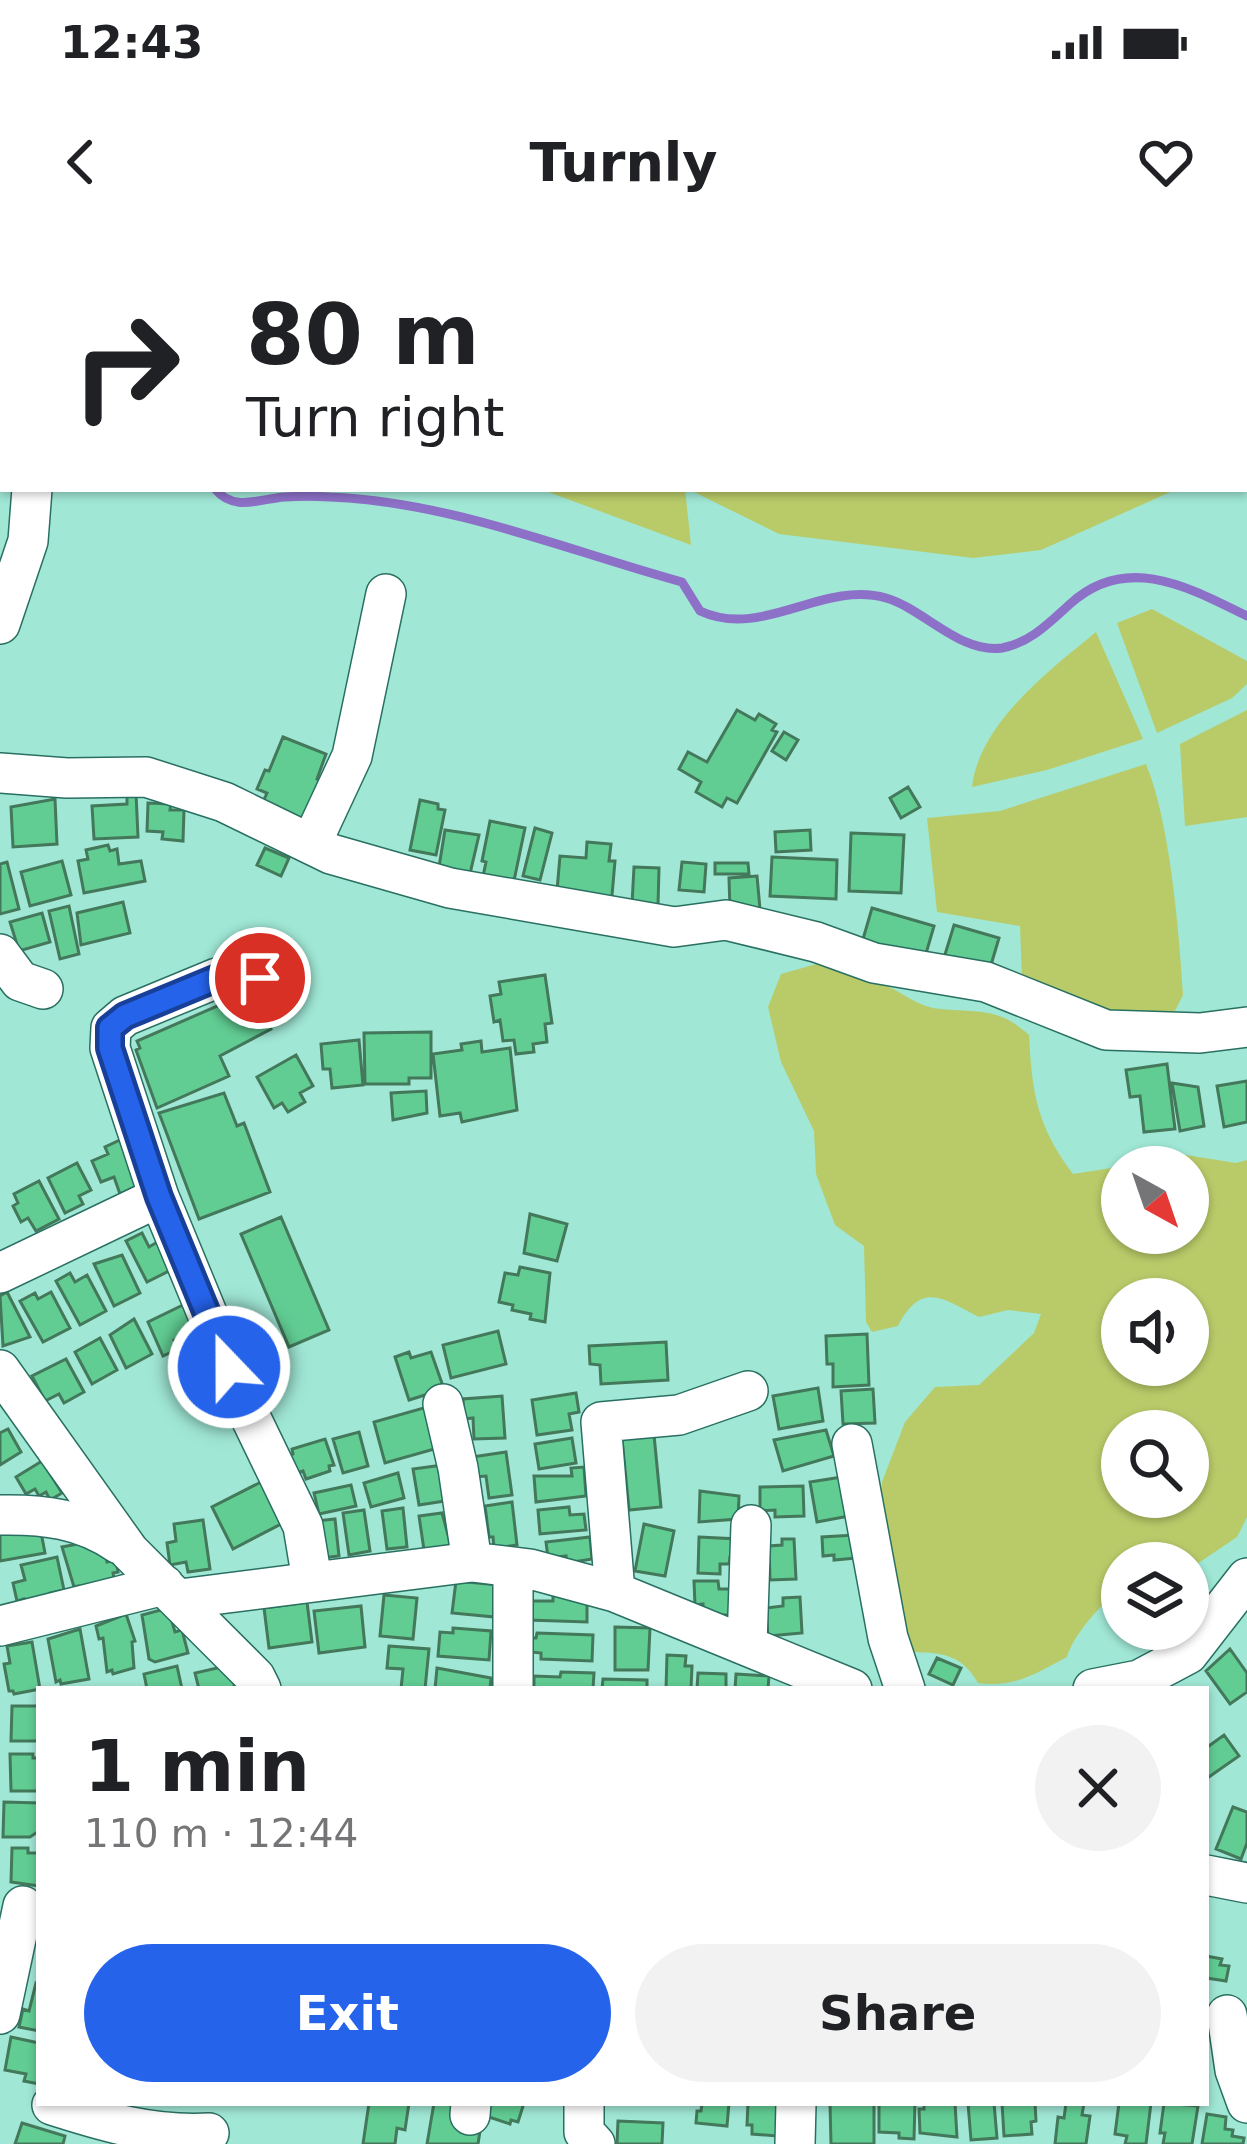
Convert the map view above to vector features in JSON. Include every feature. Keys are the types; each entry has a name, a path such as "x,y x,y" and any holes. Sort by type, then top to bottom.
{"street":[{"path":"0,624 28,541 32,492"},
{"path":"311,844 352,756 386,594"},
{"path":"0,773 146,777 224,802 311,844 450,888 674,927 726,920 874,962 986,982 1106,1030 1200,1033 1247,1027"},
{"path":"0,954 20,981 43,989"},
{"path":"260,978 217,978 125,1016 110,1028 110,1048 159,1197 247,1410 304,1526 312,1580"},
{"path":"0,1273 159,1197"},
{"path":"0,1370 129,1551"},
{"path":"615,1592 601,1422 679,1414 748,1391"},
{"path":"443,1404 472,1562"},
{"path":"852,1444 888,1639 904,1686"},
{"path":"0,1515 65,1519 96,1528 129,1551 172,1592 260,1686"},
{"path":"747,1644 751,1525"},
{"path":"0,1626 172,1592 472,1562 615,1592 747,1644 786,1677 836,1686"},
{"path":"513,1568 513,1686"},
{"path":"1108,1686 1139,1680 1188,1654 1247,1578"},
{"path":"1209,1876 1247,1882"},
{"path":"0,2014 21,1904"},
{"path":"1227,2015 1235,2070 1247,2103"},
{"path":"53,2106 88,2131 203,2132"},
{"path":"584,2106 584,2132 595,2144"},
{"path":"795,2144 796,2106"}],"green space":[{"path":"548,492 685,492 691,545"},
{"path":"694,492 1170,492 1041,550 973,558 779,534"},
{"path":"1152,609 1247,661 1247,684 1232,698 1157,733 1117,623"},
{"path":"1096,632 1143,739 1047,770 972,787 977,764 1002,720 1038,681"},
{"path":"1247,710 1247,817 1185,826 1180,744"},
{"path":"1146,764 1167,846 1183,995 1173,1015 1099,1017 1022,979 1020,926 937,912 927,818 1000,811"},
{"path":"820,963 882,984 927,1006 994,1014 1017,1025 1029,1035 1035,1092 1061,1157 1073,1174 1101,1170 1101,1254 1209,1254 1209,1159 1247,1160 1247,1517 1237,1537 1209,1556 1209,1542 1101,1542 1101,1607 1067,1657 1024,1678 978,1683 959,1661 914,1652 899,1638 881,1525 882,1482 905,1422 935,1387 979,1385 1034,1333 1041,1314 1008,1310 979,1317 945,1300 925,1298 907,1311 898,1326 872,1332 866,1322 864,1246 835,1225 816,1174 814,1131 781,1062 768,1007 781,974"}],"building":[{"path":"737,710 755,720 759,714 776,724 772,730 777,732 737,803 727,798 722,807 696,792 701,782 679,769 688,752 707,762"},
{"path":"784,732 798,740 786,760 772,751"},
{"path":"283,737 326,754 317,779 323,782 308,822 262,804 267,793 257,789"},
{"path":"908,787 920,807 901,818 890,798"},
{"path":"136,793 138,837 94,839 92,806 127,804 127,794"},
{"path":"55,799 57,844 13,847 11,807"},
{"path":"420,800 445,810 436,855 410,850"},
{"path":"148,803 184,810 183,841 162,839 163,832 147,831"},
{"path":"490,821 525,828 511,895 482,881"},
{"path":"535,828 552,833 540,880 523,876"},
{"path":"445,830 479,835 469,878 438,873"},
{"path":"810,830 811,850 776,852 775,832"},
{"path":"851,833 904,835 901,893 849,891"},
{"path":"587,842 611,844 609,861 615,861 611,907 556,902 560,856 586,858"},
{"path":"108,845 110,851 117,849 119,864 141,861 145,881 84,893 78,861 88,859 86,850"},
{"path":"265,848 289,858 281,876 257,865"},
{"path":"772,857 837,860 836,899 770,896"},
{"path":"62,861 71,895 30,906 21,872"},
{"path":"7,862 19,909 0,914 0,864"},
{"path":"682,862 706,864 704,892 679,890"},
{"path":"715,863 748,863 749,874 715,874"},
{"path":"634,867 659,868 658,905 632,904"},
{"path":"757,876 760,909 730,910 729,878"},
{"path":"123,902 130,933 81,945 77,913"},
{"path":"69,906 79,954 60,959 49,911"},
{"path":"872,908 934,926 923,964 861,946"},
{"path":"42,913 50,942 19,951 10,922"},
{"path":"954,925 999,938 988,975 943,961"},
{"path":"545,975 552,1023 545,1024 547,1042 533,1044 534,1052 516,1054 514,1040 503,1041 500,1020 494,1022 490,996 501,994 499,982"},
{"path":"254,990 271,1029 220,1056 229,1076 157,1108 137,1041"},
{"path":"431,1032 431,1078 409,1078 409,1084 365,1084 364,1033"},
{"path":"359,1040 363,1085 332,1088 330,1069 323,1069 321,1044"},
{"path":"481,1041 482,1052 510,1048 517,1110 462,1122 460,1113 440,1116 433,1054 462,1050 461,1044"},
{"path":"296,1055 313,1086 300,1093 305,1102 288,1112 282,1103 274,1108 257,1077"},
{"path":"1167,1064 1175,1129 1144,1132 1140,1096 1130,1097 1126,1070"},
{"path":"1247,1081 1247,1122 1224,1127 1217,1086"},
{"path":"1172,1083 1198,1087 1204,1126 1180,1131"},
{"path":"426,1091 427,1113 393,1120 391,1093"},
{"path":"224,1093 237,1126 244,1123 270,1192 199,1219 159,1113"},
{"path":"120,1140 139,1185 120,1194 114,1177 101,1182 92,1161 108,1154 105,1147"},
{"path":"77,1163 91,1190 79,1196 83,1204 65,1213 48,1178"},
{"path":"39,1181 59,1219 36,1231 28,1218 21,1222 13,1206 18,1203 14,1194"},
{"path":"530,1214 567,1224 557,1261 524,1253"},
{"path":"281,1217 329,1330 289,1347 241,1234"},
{"path":"142,1233 149,1247 159,1241 173,1269 147,1282 126,1241"},
{"path":"122,1255 140,1293 114,1306 94,1264"},
{"path":"520,1267 550,1273 545,1322 499,1302 505,1273 518,1275"},
{"path":"70,1273 75,1282 87,1275 106,1311 80,1325 56,1281"},
{"path":"7,1292 30,1337 3,1346 0,1296"},
{"path":"51,1292 70,1328 43,1342 20,1301"},
{"path":"183,1305 194,1331 174,1340 178,1349 163,1356 148,1322"},
{"path":"134,1319 152,1354 126,1368 110,1335"},
{"path":"498,1331 506,1364 451,1378 443,1345"},
{"path":"867,1334 869,1385 833,1387 826,1336"},
{"path":"100,1338 117,1370 92,1384 75,1352"},
{"path":"666,1342 668,1380 601,1384 600,1365 590,1364 589,1346"},
{"path":"409,1352 411,1358 431,1352 444,1389 409,1400 395,1357"},
{"path":"66,1359 84,1392 64,1403 59,1394 45,1401 32,1376"},
{"path":"818,1388 823,1421 779,1429 773,1396"},
{"path":"873,1389 875,1423 843,1424 841,1391"},
{"path":"576,1393 579,1412 569,1414 572,1430 537,1435 532,1400"},
{"path":"502,1396 505,1438 474,1439 473,1418 464,1419 463,1399"},
{"path":"427,1407 438,1448 385,1463 374,1422"},
{"path":"8,1429 21,1452 0,1465 0,1433"},
{"path":"826,1430 834,1456 783,1471 774,1440"},
{"path":"359,1432 368,1466 343,1473 333,1439"},
{"path":"654,1435 661,1507 629,1510 622,1439"},
{"path":"572,1438 576,1463 539,1469 535,1444"},
{"path":"325,1439 334,1465 329,1466 330,1471 306,1479 303,1471 295,1474 289,1456 292,1449"},
{"path":"506,1452 512,1495 489,1498 486,1476 474,1477 472,1457"},
{"path":"42,1461 62,1493 50,1500 46,1492 39,1496 35,1489 26,1494 16,1477"},
{"path":"443,1465 445,1501 419,1505 413,1469"},
{"path":"584,1467 586,1496 536,1502 534,1476 572,1476 571,1468"},
{"path":"398,1473 404,1498 371,1507 364,1483"},
{"path":"842,1477 849,1516 817,1522 810,1482"},
{"path":"261,1482 281,1524 233,1549 212,1507"},
{"path":"351,1485 356,1506 319,1514 314,1493"},
{"path":"803,1486 804,1516 775,1517 775,1510 760,1511 760,1487"},
{"path":"700,1491 739,1496 738,1519 699,1522"},
{"path":"512,1502 517,1545 494,1548 485,1506"},
{"path":"569,1507 570,1515 584,1514 586,1530 540,1534 538,1510"},
{"path":"403,1508 407,1547 387,1549 382,1511"},
{"path":"364,1510 370,1551 349,1555 343,1513"},
{"path":"442,1513 451,1546 424,1550 419,1516"},
{"path":"335,1519 339,1556 320,1558 316,1521"},
{"path":"203,1520 210,1569 188,1572 186,1562 170,1565 167,1543 176,1541 174,1524"},
{"path":"644,1524 674,1531 665,1576 635,1571"},
{"path":"0,1526 41,1532 45,1553 0,1561"},
{"path":"855,1535 857,1558 823,1556 822,1537"},
{"path":"590,1537 592,1559 567,1563 566,1556 548,1558 546,1542"},
{"path":"699,1537 738,1539 737,1557 720,1564 720,1574 698,1573"},
{"path":"782,1539 794,1539 796,1579 770,1580 769,1546 782,1545"},
{"path":"93,1541 104,1549 107,1562 116,1560 115,1583 79,1591 62,1547"},
{"path":"57,1557 64,1590 50,1593 52,1599 25,1605 24,1599 17,1601 13,1583 25,1580 21,1565"},
{"path":"456,1581 499,1585 495,1617 452,1613"},
{"path":"694,1581 718,1581 719,1589 735,1589 736,1615 712,1615 703,1611 703,1604 695,1605"},
{"path":"553,1593 587,1601 587,1622 528,1620 529,1601 553,1601"},
{"path":"384,1595 417,1598 413,1639 380,1636"},
{"path":"800,1597 802,1633 768,1636 766,1608 783,1606 783,1598"},
{"path":"307,1602 312,1642 269,1648 264,1608"},
{"path":"361,1606 365,1647 319,1653 314,1611"},
{"path":"168,1608 175,1632 182,1630 188,1653 155,1662 149,1659 142,1615"},
{"path":"126,1614 135,1641 134,1668 113,1674 107,1672 103,1638 99,1639 96,1626"},
{"path":"615,1627 650,1628 648,1670 615,1670"},
{"path":"453,1628 491,1631 489,1660 438,1656 440,1632 453,1633"},
{"path":"80,1629 89,1679 61,1684 56,1682 48,1639"},
{"path":"537,1633 593,1635 592,1661 541,1659 541,1653 531,1652"},
{"path":"32,1642 39,1686 36,1690 9,1691 4,1664 10,1663 7,1646"},
{"path":"389,1646 429,1649 425,1686 401,1686 403,1669 387,1668"},
{"path":"1230,1649 1247,1673 1247,1692 1230,1704 1206,1671"},
{"path":"667,1655 686,1656 685,1666 692,1666 691,1686 666,1686"},
{"path":"937,1658 961,1668 953,1685 929,1674"},
{"path":"230,1665 234,1686 198,1686 195,1673"},
{"path":"177,1666 181,1686 146,1686 144,1674"},
{"path":"437,1668 491,1678 490,1686 435,1686"},
{"path":"561,1672 594,1673 593,1686 534,1686 534,1676 560,1677"},
{"path":"698,1673 726,1674 726,1686 697,1686"},
{"path":"736,1674 769,1676 768,1686 735,1686"},
{"path":"603,1679 647,1680 647,1686 602,1686"},
{"path":"12,1706 36,1706 36,1741 11,1741"},
{"path":"1224,1735 1239,1756 1209,1777 1209,1746"},
{"path":"10,1754 33,1754 36,1791 11,1791"},
{"path":"4,1802 36,1803 36,1833 3,1837"},
{"path":"1233,1807 1247,1812 1247,1843 1241,1859 1216,1849"},
{"path":"12,1848 36,1853 36,1886 11,1882"},
{"path":"1209,1957 1229,1966 1226,1981 1209,1978"},
{"path":"36,1983 36,2030 19,2027 23,2009 29,2011"},
{"path":"11,2037 36,2042 36,2083 24,2081 26,2074 5,2070"},
{"path":"369,2106 409,2106 405,2130 397,2128 395,2144 363,2144"},
{"path":"433,2106 463,2106 480,2131 478,2144 427,2144"},
{"path":"489,2106 523,2106 518,2122 486,2116"},
{"path":"702,2106 729,2106 727,2126 696,2123 697,2111"},
{"path":"748,2106 779,2106 777,2136 752,2134 752,2125 747,2125"},
{"path":"830,2106 874,2106 874,2144 831,2144"},
{"path":"879,2106 915,2106 914,2139 879,2132"},
{"path":"955,2106 957,2137 920,2133 919,2109"},
{"path":"968,2106 994,2106 997,2138 971,2140"},
{"path":"1002,2106 1035,2106 1032,2134 1004,2136"},
{"path":"1066,2106 1084,2106 1082,2115 1090,2116 1086,2144 1055,2144 1058,2117 1064,2118"},
{"path":"1119,2106 1151,2106 1146,2144 1125,2144 1127,2136 1115,2134"},
{"path":"1164,2106 1198,2106 1192,2144 1163,2144 1165,2133 1160,2133"},
{"path":"1207,2114 1226,2117 1225,2129 1244,2138 1243,2144 1202,2144"},
{"path":"618,2121 663,2123 662,2144 617,2144"},
{"path":"22,2123 65,2136 63,2144 15,2144"}],"waterway":[{"path":"218,492 239,502 330,497 464,518 682,582 700,611 723,618 747,619 862,595 900,604 972,644 1002,648 1031,637 1092,588 1136,578 1181,586 1247,616"}],"route":[{"path":"229,1367 159,1197 110,1048 110,1028 125,1016 217,978 260,978"}]}
